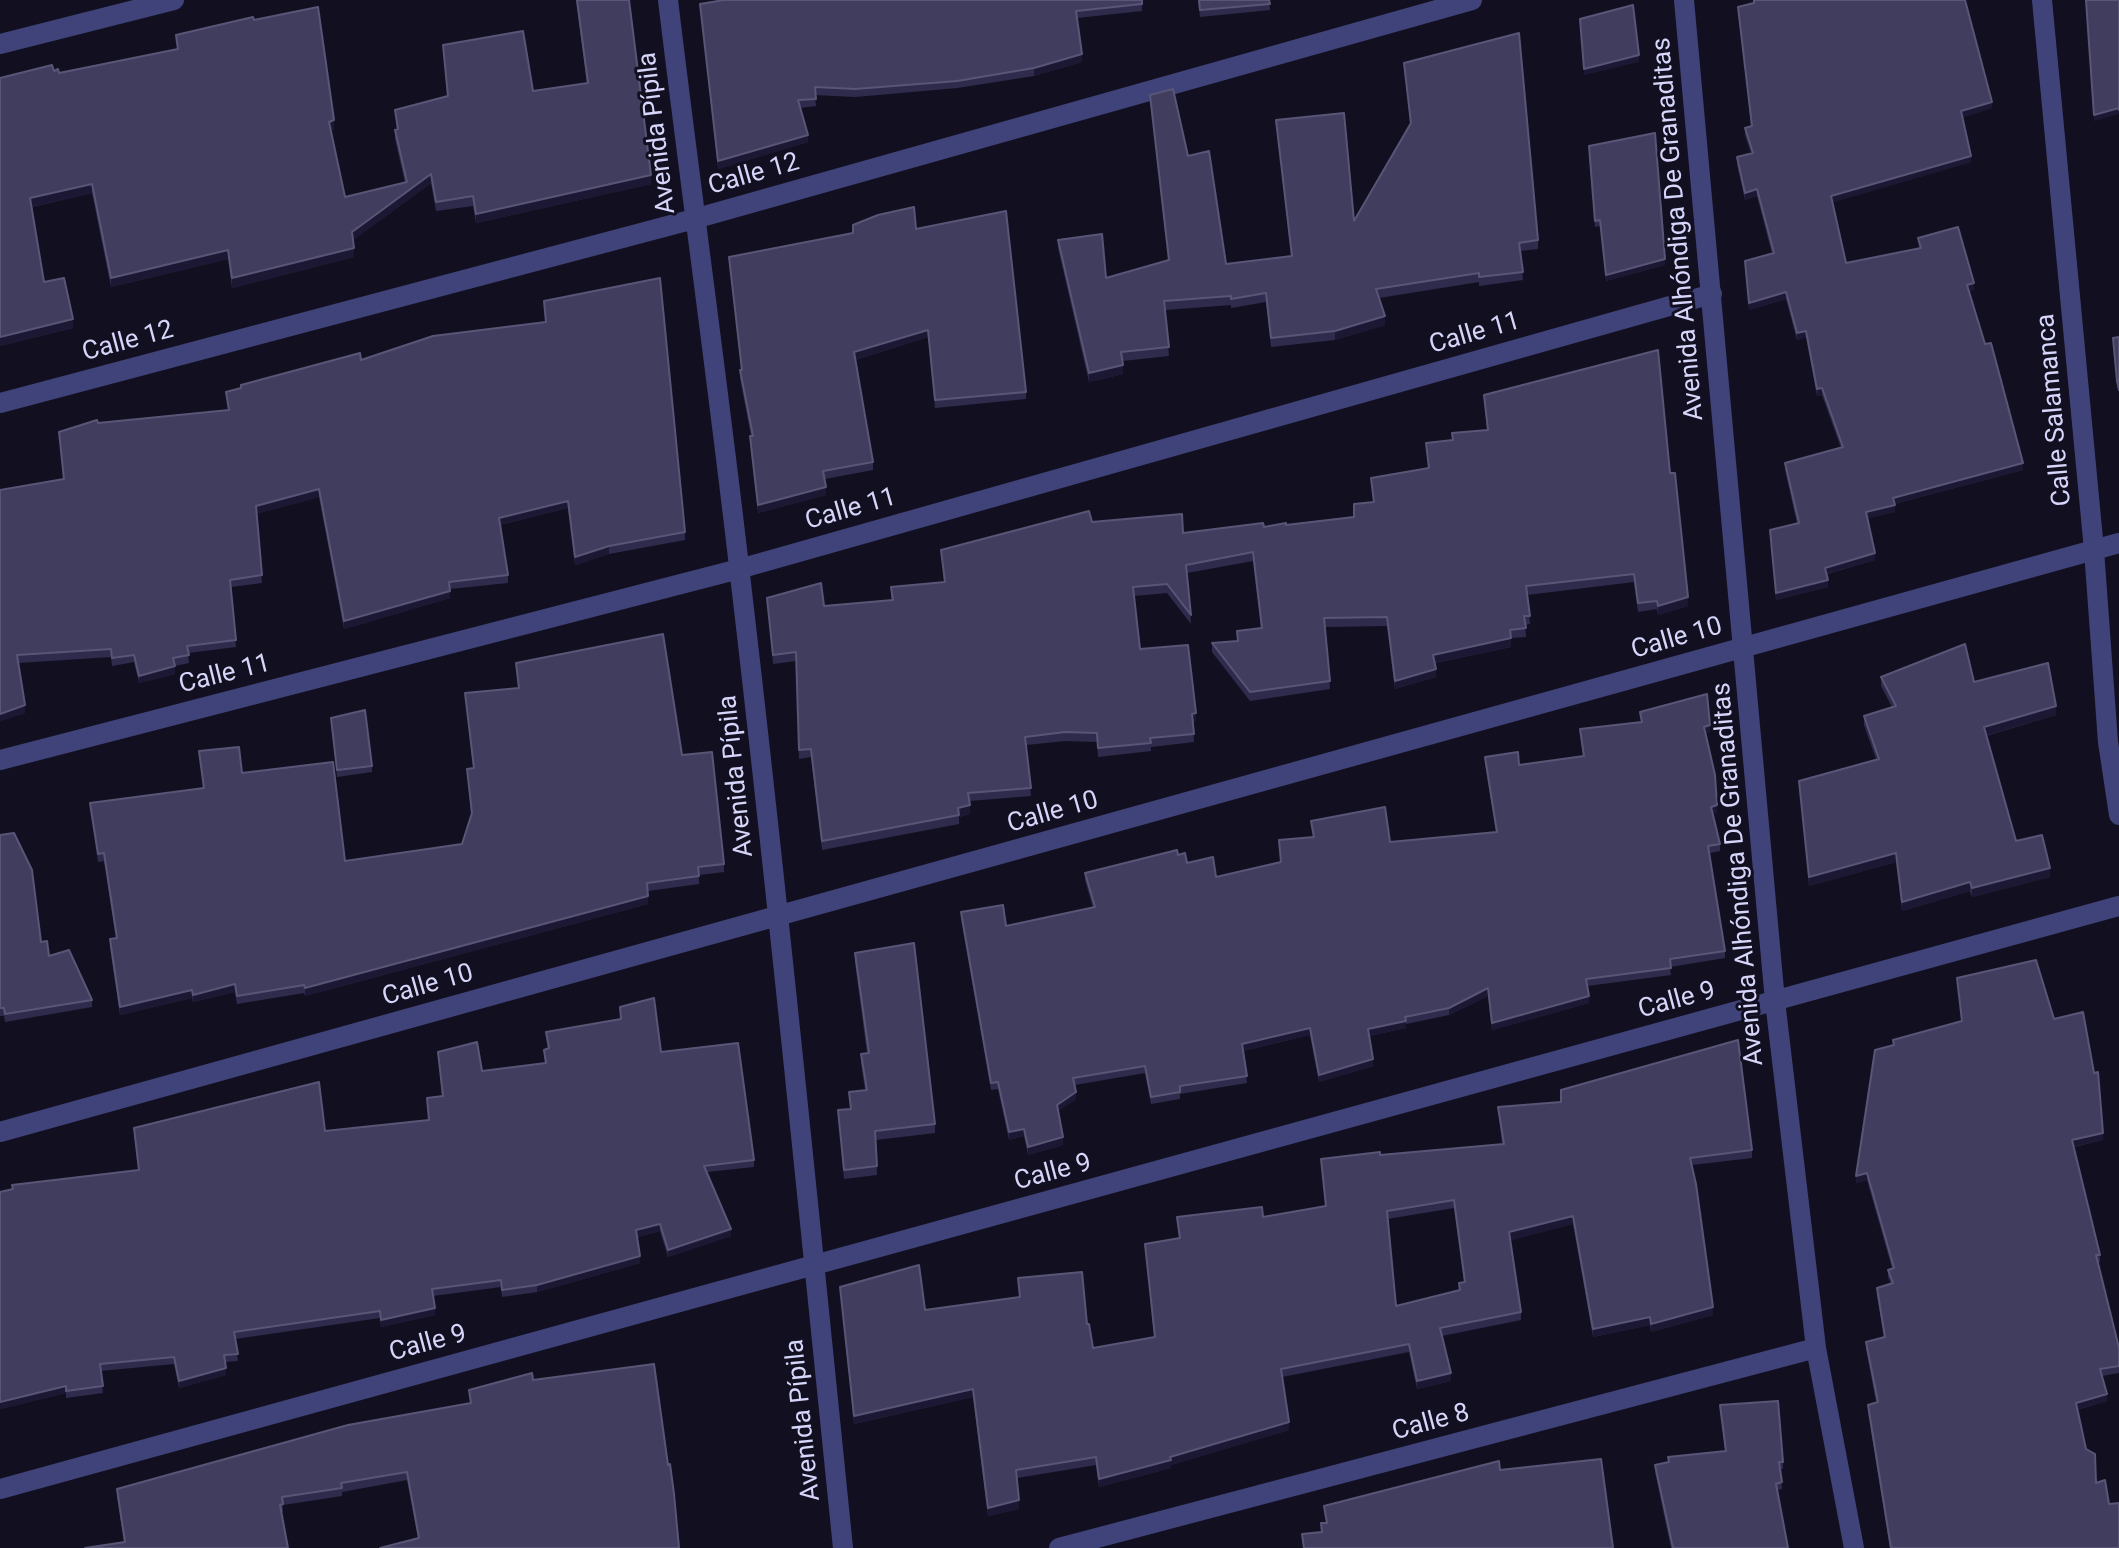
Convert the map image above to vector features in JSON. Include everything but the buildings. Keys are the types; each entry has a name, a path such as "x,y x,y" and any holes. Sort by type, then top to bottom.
{"street":[{"path":"0,44 174,0"},
{"name":"Avenida Pípila","path":"668,0 779,916 843,1548"},
{"name":"Calle 12","path":"0,403 694,219 1472,0"},
{"name":"Avenida Alhóndiga De Granaditas","path":"1684,0 1775,1001 1816,1348 1854,1548"},
{"name":"Calle Salamanca","path":"2042,0 2094,550 2108,742 2119,815"},
{"name":"Calle 11","path":"0,760 739,569 1712,294"},
{"name":"Calle 10","path":"0,1132 2119,543"},
{"name":"Calle 9","path":"0,1489 2119,906"},
{"name":"Calle 8","path":"1059,1548 1816,1348"}]}
